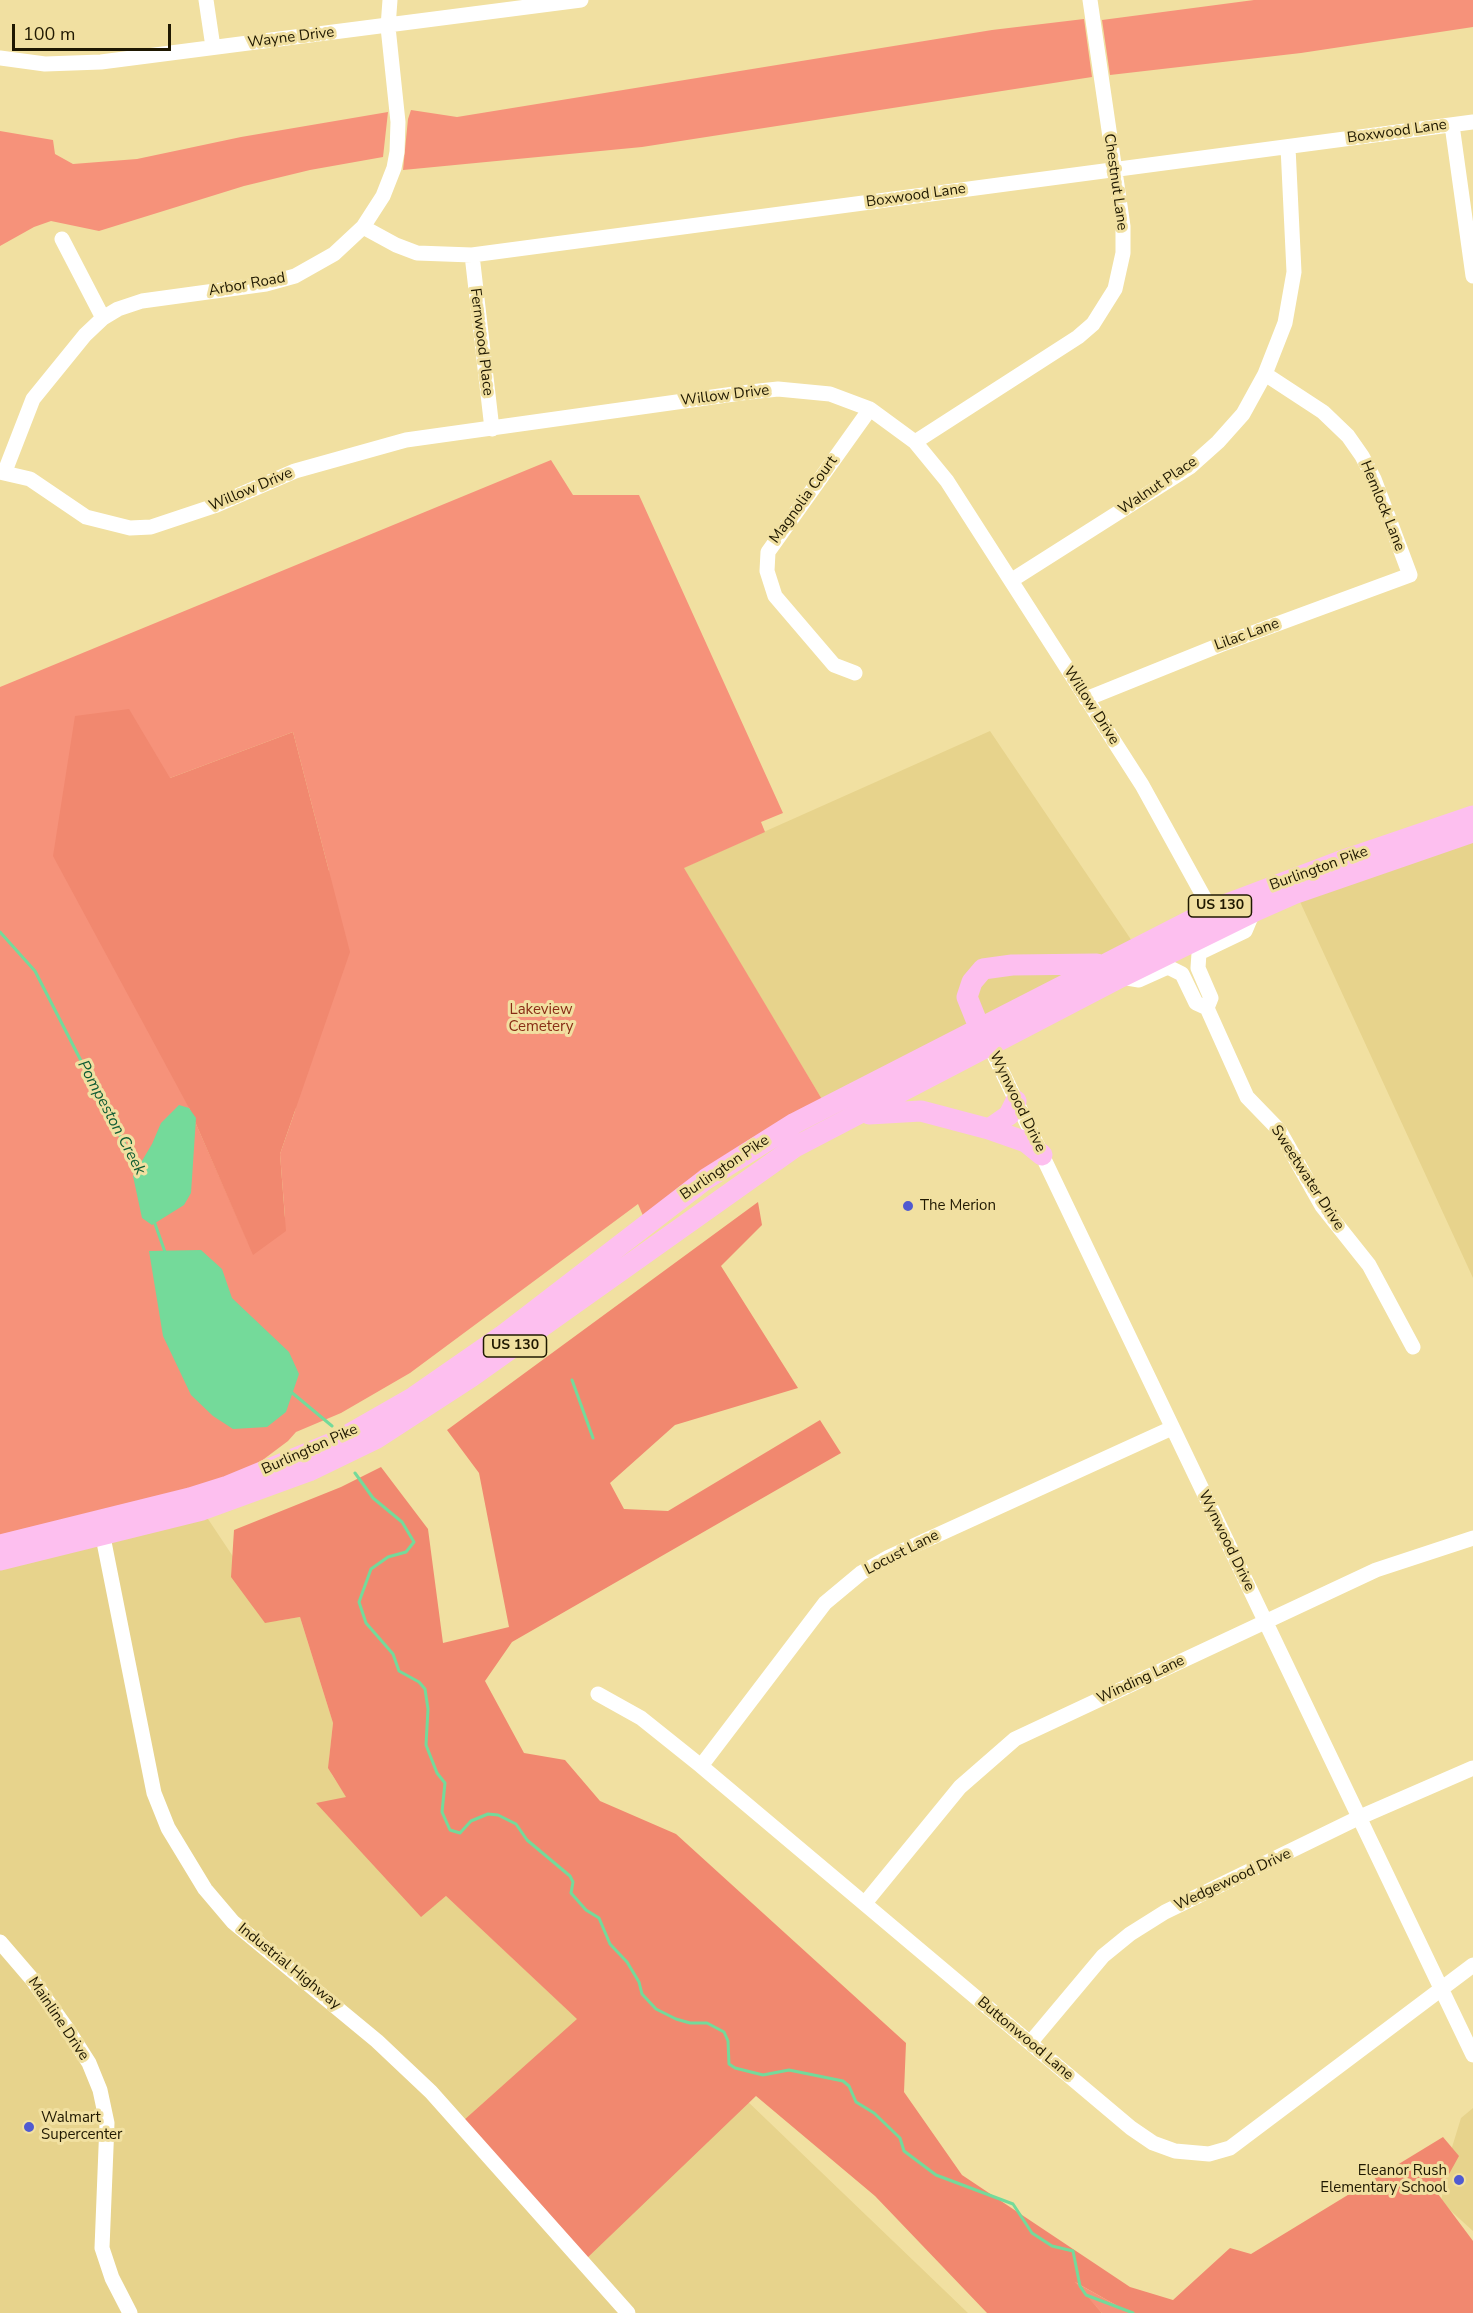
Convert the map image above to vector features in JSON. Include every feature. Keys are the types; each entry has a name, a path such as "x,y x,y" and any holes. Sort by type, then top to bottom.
{"highway":[{"name":"Burlington Pike","path":"0,1560 103,1537 202,1510 309,1471 377,1438 471,1377 795,1147 856,1115 1101,964 1211,909 1338,862 1473,816"},
{"name":"Burlington Pike","path":"0,1545 190,1498 228,1486 337,1441 406,1402 502,1336 735,1159 826,1106 1121,977 1296,893 1473,832"},
{"path":"985,1036 967,997 972,982 983,969 1012,965 1101,964"},
{"path":"989,1129 1009,1115 1016,1101"},
{"path":"856,1115 921,1111 989,1129 1026,1142 1042,1155"}],"street":[{"path":"206,0 213,47"},
{"name":"Arbor Road","path":"3,472 33,399 85,335 103,318 118,309 142,301 266,284 295,276 334,254 363,227 383,196 394,168 397,152 398,122 388,27 390,0"},
{"name":"Wayne Drive","path":"0,58 45,63 101,62 388,27 581,0"},
{"name":"Chestnut Lane","path":"915,442 1078,337 1093,324 1115,289 1123,254 1123,226 1112,169 1090,0"},
{"name":"Boxwood Lane","path":"363,227 417,252 472,255 1473,122"},
{"path":"1452,125 1473,276"},
{"name":"Walnut Place","path":"1012,580 1190,467 1218,442 1243,414 1265,374 1285,324 1294,272 1288,147"},
{"path":"62,239 103,318"},
{"name":"Fernwood Place","path":"472,255 492,429"},
{"name":"Hemlock Lane","path":"1265,374 1323,412 1358,450 1374,479 1410,576"},
{"name":"Willow Drive","path":"3,472 30,479 86,517 121,527 141,528 175,520 295,471 406,440 778,389 830,394 870,409 915,442 947,481 1142,784 1211,909"},
{"name":"Magnolia Court","path":"855,673 834,665 775,596 767,571 768,552 870,409"},
{"name":"Lilac Lane","path":"1086,699 1220,645 1410,576"},
{"name":"Sweetwater Drive","path":"1207,1008 1211,998 1197,968 1199,953 1245,931 1253,912"},
{"name":"Sweetwater Drive","path":"1121,977 1139,980 1168,967 1182,974 1196,1003 1207,1008 1247,1097 1279,1130 1322,1206 1368,1265 1413,1347"},
{"name":"Wynwood Drive","path":"985,1036 1473,2055"},
{"name":"Locust Lane","path":"701,1766 825,1603 861,1573 889,1557 1172,1428"},
{"name":"Industrial Highway","path":"103,1537 154,1793 168,1828 205,1889 233,1922 377,2041 431,2092 628,2313"},
{"name":"Winding Lane","path":"865,1903 960,1787 1015,1738 1376,1570 1473,1538"},
{"name":"Buttonwood Lane","path":"598,1694 641,1718 701,1766 1131,2128 1153,2143 1175,2151 1209,2154 1230,2148 1250,2136 1368,2043 1473,1965"},
{"name":"Wedgewood Drive","path":"1030,2043 1103,1956 1130,1934 1165,1912 1358,1818 1473,1768"},
{"name":"Mainline Drive","path":"0,1942 31,1978 68,2030 89,2063 100,2090 107,2123 102,2248 112,2278 130,2313"}],"shaded area":[{"path":"129,709 170,778 293,732 350,952 280,1154 286,1231 253,1255 189,1108 53,856 75,716"},
{"path":"990,731 1136,947 826,1106 683,868"},
{"path":"1473,832 1473,1278 1296,893"},
{"path":"179,1105 189,1108 196,1118 191,1193 184,1205 152,1225 142,1218 133,1176 152,1144 161,1123"},
{"path":"758,1202 762,1225 721,1266 798,1388 675,1425 610,1483 624,1509 668,1511 820,1420 841,1453 512,1642 485,1681 524,1753 565,1760 600,1801 676,1834 906,2043 904,2092 962,2175 1130,2287 1173,2300 1230,2248 1251,2254 1443,2137 1459,2156 1438,2194 1473,2241 1473,2313 1130,2313 1075,2282 1102,2313 987,2313 875,2196 756,2096 585,2260 463,2121 577,2019 446,1896 421,1917 316,1803 346,1797 328,1768 333,1723 300,1617 265,1623 231,1577 234,1530 341,1487 381,1467 428,1529 443,1643 509,1627 479,1473 447,1430"},
{"path":"201,1250 222,1269 232,1298 289,1352 299,1374 286,1412 267,1427 233,1429 213,1416 191,1395 163,1336 149,1251"},
{"path":"202,1510 276,1621 300,1617 333,1723 329,1760 332,1775 347,1797 339,1799 434,1906 446,1896 569,2011 694,2050 968,2313 0,2313 0,1560"},
{"name":"Eleanor Rush Elementary School","path":"1473,2108 1473,2231 1441,2202 1449,2157 1461,2118"}],"green space":[{"path":"1254,0 1473,0 1473,27 1301,53 1110,75 1102,20"},
{"path":"1084,19 1092,77 642,147 403,170 411,110 457,117 992,30"},
{"path":"388,112 383,157 310,170 244,186 99,231 51,221 34,227 0,246 0,131 53,140 55,154 73,164 137,159 241,137"},
{"name":"Lakeview Cemetery","path":"551,460 573,495 639,495 783,813 761,822 765,832 684,868 826,1106 647,1225 638,1204 410,1373 341,1413 296,1432 288,1441 228,1486 0,1545 0,687","holes":["293,732 329,871 295,1111 280,1154 285,1217 248,1242 189,1108 170,778"]},
{"path":"1073,2281 1130,2313 1102,2313"}],"waterway":[{"name":"Pompeston Creek","path":"0,932 35,971 117,1131 140,1169"},
{"name":"Pompeston Creek","path":"154,1221 165,1252"},
{"path":"572,1380 593,1438"},
{"name":"Pompeston Creek","path":"290,1391 332,1426"},
{"name":"Pompeston Creek","path":"355,1473 373,1498 402,1522 414,1542 406,1552 388,1557 371,1569 359,1602 366,1623 393,1654 399,1671 419,1682 425,1689 428,1709 426,1745 437,1773 445,1783 442,1812 450,1830 460,1833 471,1821 488,1814 498,1815 516,1824 527,1840 570,1876 573,1882 571,1893 586,1910 599,1918 610,1944 627,1962 639,1982 642,1994 656,2009 690,2023 707,2023 724,2032 728,2041 729,2064 735,2068 763,2075 789,2070 843,2081 849,2086 856,2102 874,2113 900,2138 904,2151 936,2175 1013,2204 1032,2233 1052,2246 1073,2251 1080,2286 1086,2295 1133,2313"}],"place":[{"name":"The Merion","path":"908,1206"},
{"name":"Walmart Supercenter","path":"29,2127"},
{"name":"Eleanor Rush Elementary School","path":"1459,2180"}]}
